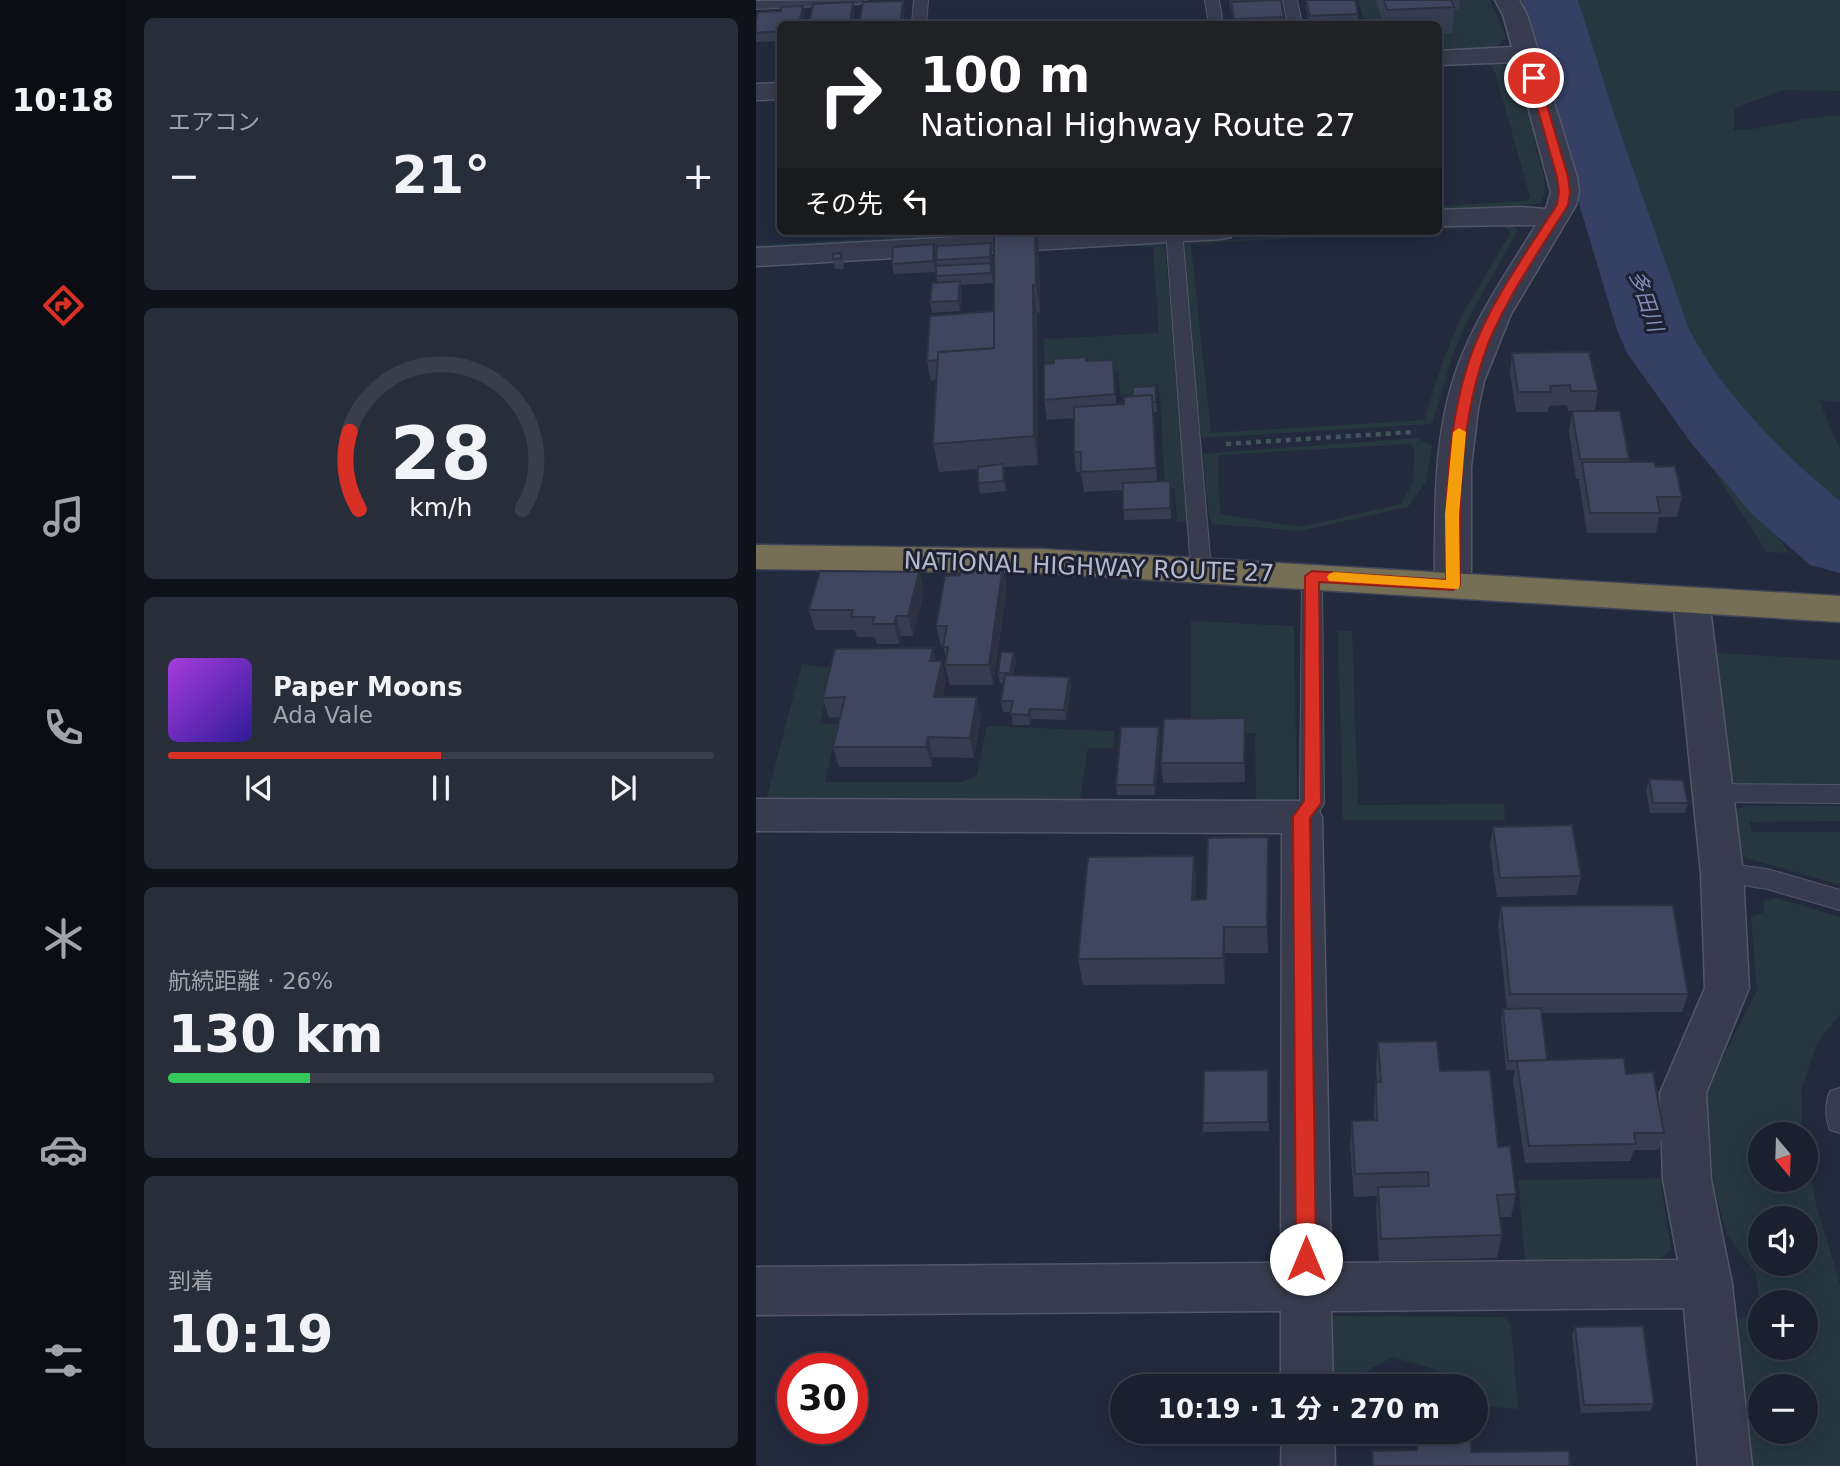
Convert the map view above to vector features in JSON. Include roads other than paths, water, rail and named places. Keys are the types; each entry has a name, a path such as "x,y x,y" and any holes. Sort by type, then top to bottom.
{"highway":[{"name":"NATIONAL HIGHWAY ROUTE 27","path":"756,557 1041,561 1826,608"}],"street":[{"path":"1453,585 1452,515 1459,436 1467,393 1482,344 1512,286 1555,218 1565,192 1527,54 1515,15 1507,0"},
{"path":"1442,58 1527,54"},
{"path":"756,92 777,91"},
{"path":"1442,218 1521,215 1555,218"},
{"path":"756,257 1124,235"},
{"path":"1691,600 1722,873 1727,988 1683,1093 1687,1180 1707,1284 1725,1466"},
{"path":"758,823 1302,817 1307,1374"},
{"path":"756,1291 1707,1284"},
{"path":"1308,1444 1308,1466"}],"lane":[{"path":"756,5 859,0"},
{"path":"919,21 922,0"},
{"path":"1212,0 1216,21"},
{"path":"1290,0 1294,21"},
{"path":"1174,235 1201,569"},
{"path":"1302,817 1312,803 1312,576"},
{"path":"1712,793 1840,794"},
{"path":"1722,873 1767,879 1840,900"},
{"path":"1840,1100 1840,1121"}],"water":[{"path":"1653,359 1675,363 1720,420 1753,455 1806,505 1840,532 1840,555 1744,470"}],"waterway":[{"name":"多田川","path":"1550,0 1584,117 1652,327 1664,353 1719,427 1782,496 1840,545"}]}
